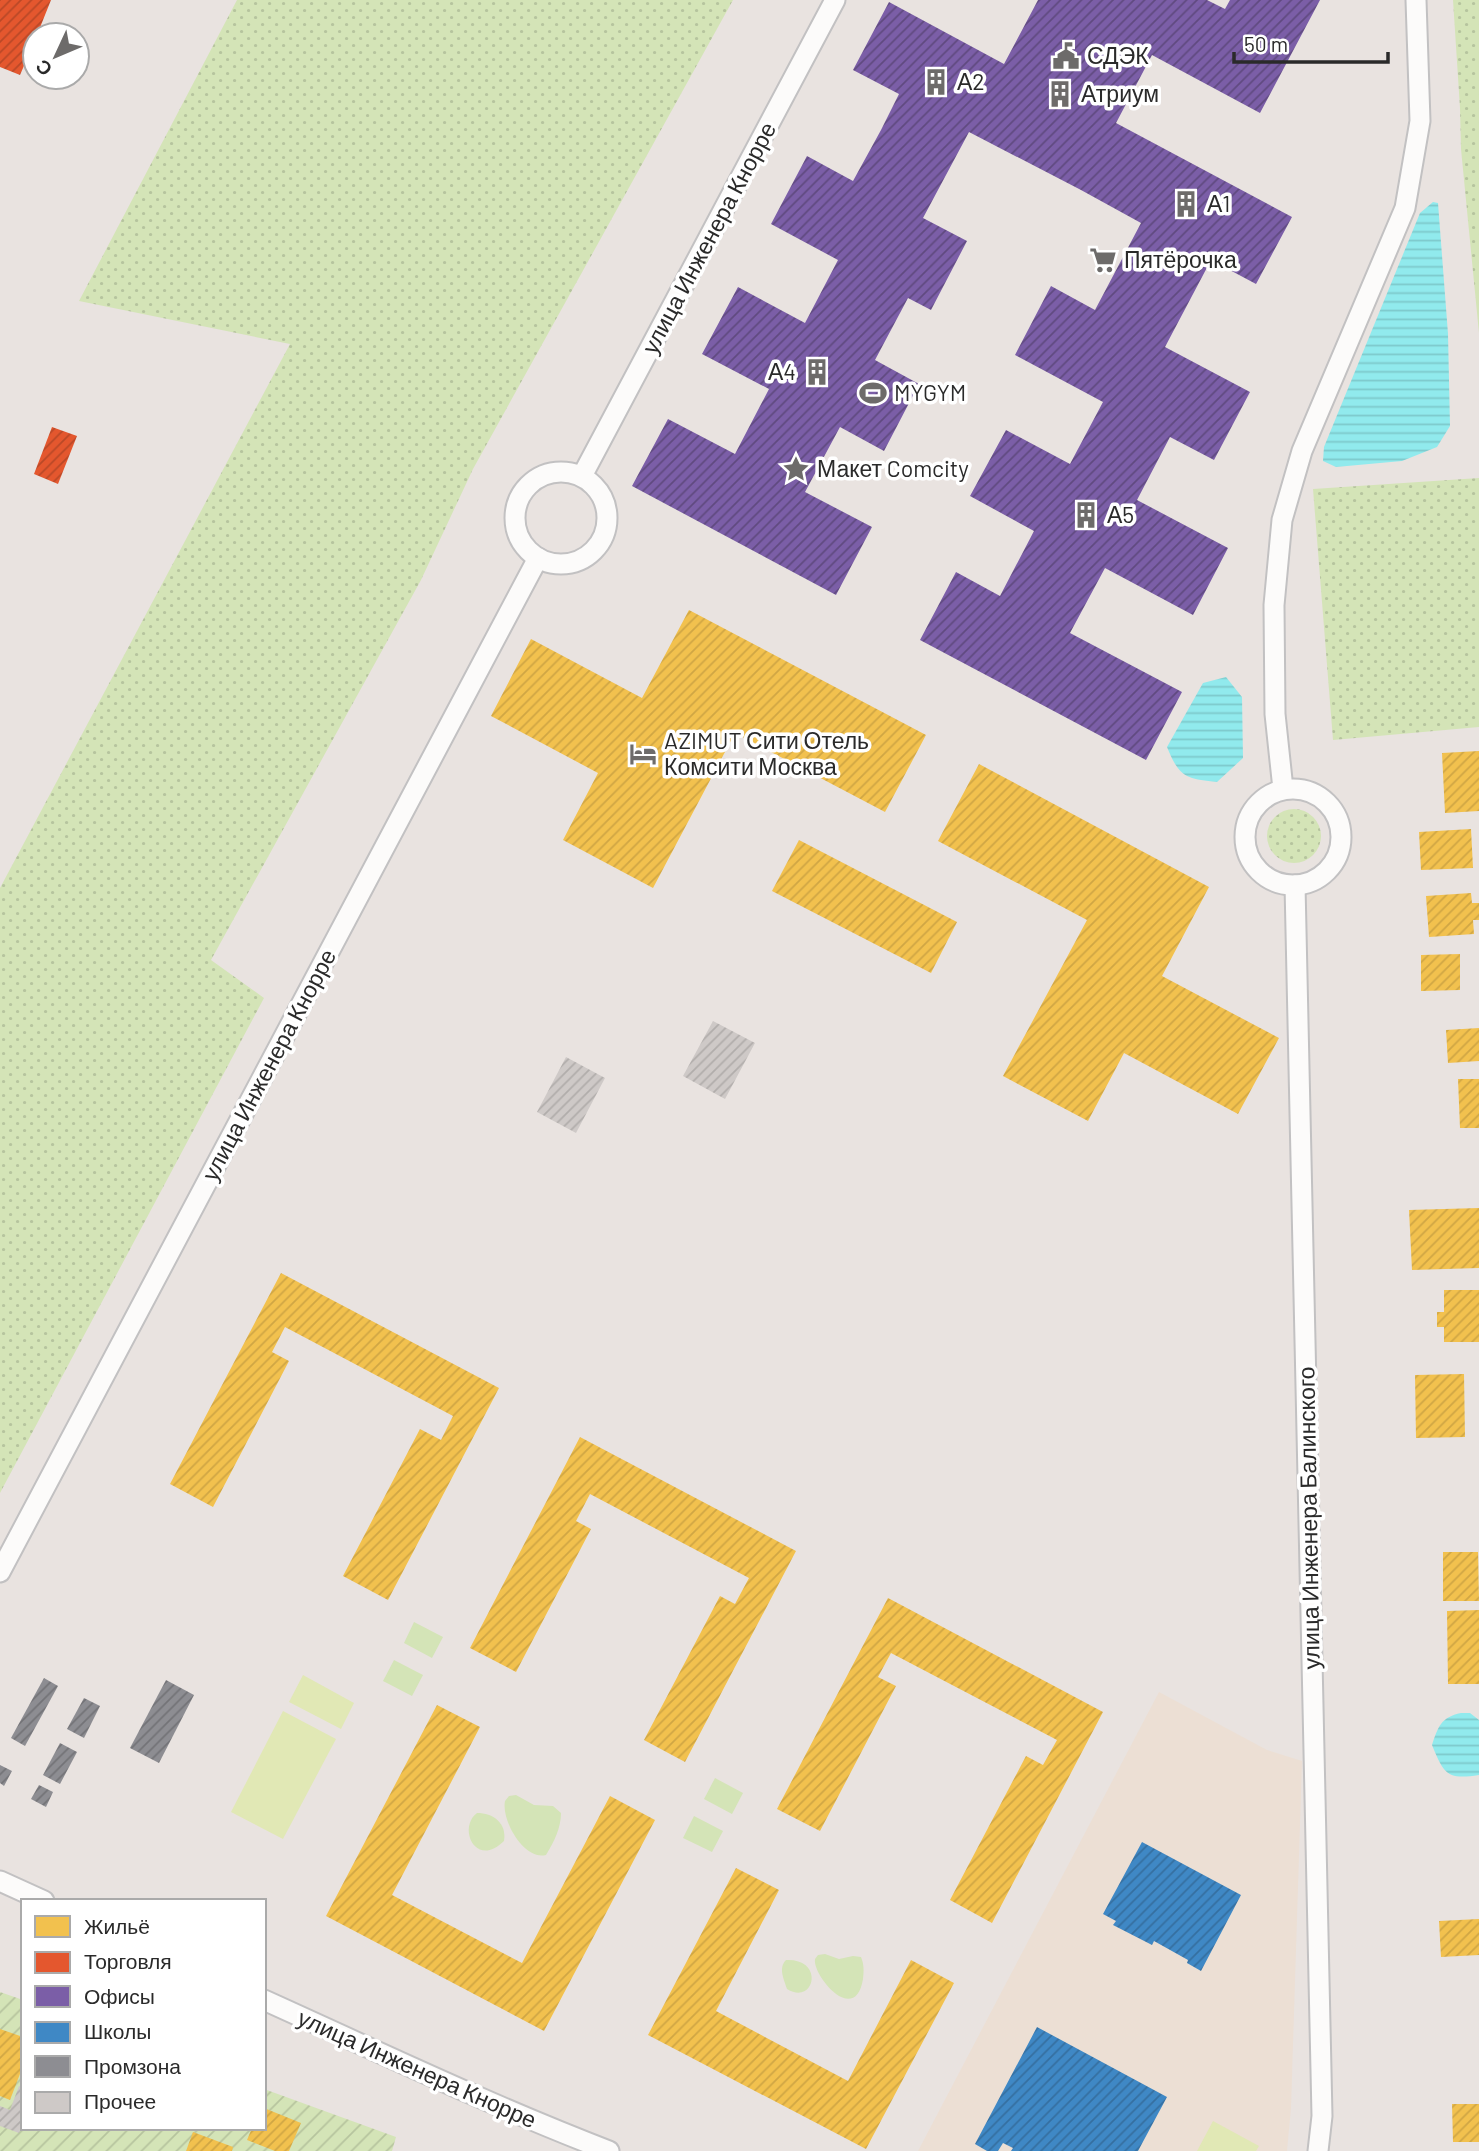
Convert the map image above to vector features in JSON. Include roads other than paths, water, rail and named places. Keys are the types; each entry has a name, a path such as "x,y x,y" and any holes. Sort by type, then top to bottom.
{"street":[{"name":"улица Инженера Кнорре","path":"582,476 835,0"},
{"path":"1283,789 1275,714 1274,605 1282,520 1302,450 1405,208 1420,121 1416,0"},
{"path":"553,472 582,476 595,486 604,499 608,515 606,531 599,545 588,556 573,563 557,564 538,558 521,540 516,526 515,512 519,498 539,477 553,472"},
{"name":"улица Инженера Кнорре","path":"0,1572 538,558"},
{"path":"1283,789 1300,789 1316,794 1334,811 1341,827 1339,852 1331,867 1318,878 1294,885 1270,879 1257,869 1248,854 1244,838 1247,821 1255,806 1268,795 1283,789"},
{"name":"улица Инженера Балинского","path":"1294,885 1322,2116 1318,2151"},
{"path":"0,1881 40,1899"},
{"name":"улица Инженера Кнорре","path":"266,2001 459,2089 609,2151"}],"water":[{"path":"1433,202 1438,203 1448,334 1450,426 1437,447 1402,461 1336,467 1323,461 1324,447 1420,213"},
{"path":"1226,677 1242,697 1243,758 1217,782 1191,778 1176,765 1167,747 1203,683"},
{"path":"1470,1713 1479,1720 1479,1775 1460,1776 1448,1773 1432,1745 1441,1724 1449,1717"}],"place":[{"name":"СДЭК","path":"1066,56"},
{"name":"А2","path":"936,82"},
{"name":"Атриум","path":"1060,94"},
{"name":"А1","path":"1186,204"},
{"name":"Пятёрочка","path":"1103,260"},
{"name":"А4","path":"817,372"},
{"name":"MYGYM","path":"873,393"},
{"name":"Макет Comcity","path":"796,469"},
{"name":"А5","path":"1086,515"},
{"name":"AZIMUT Сити Отель Комсити Москва","path":"643,754"}]}
